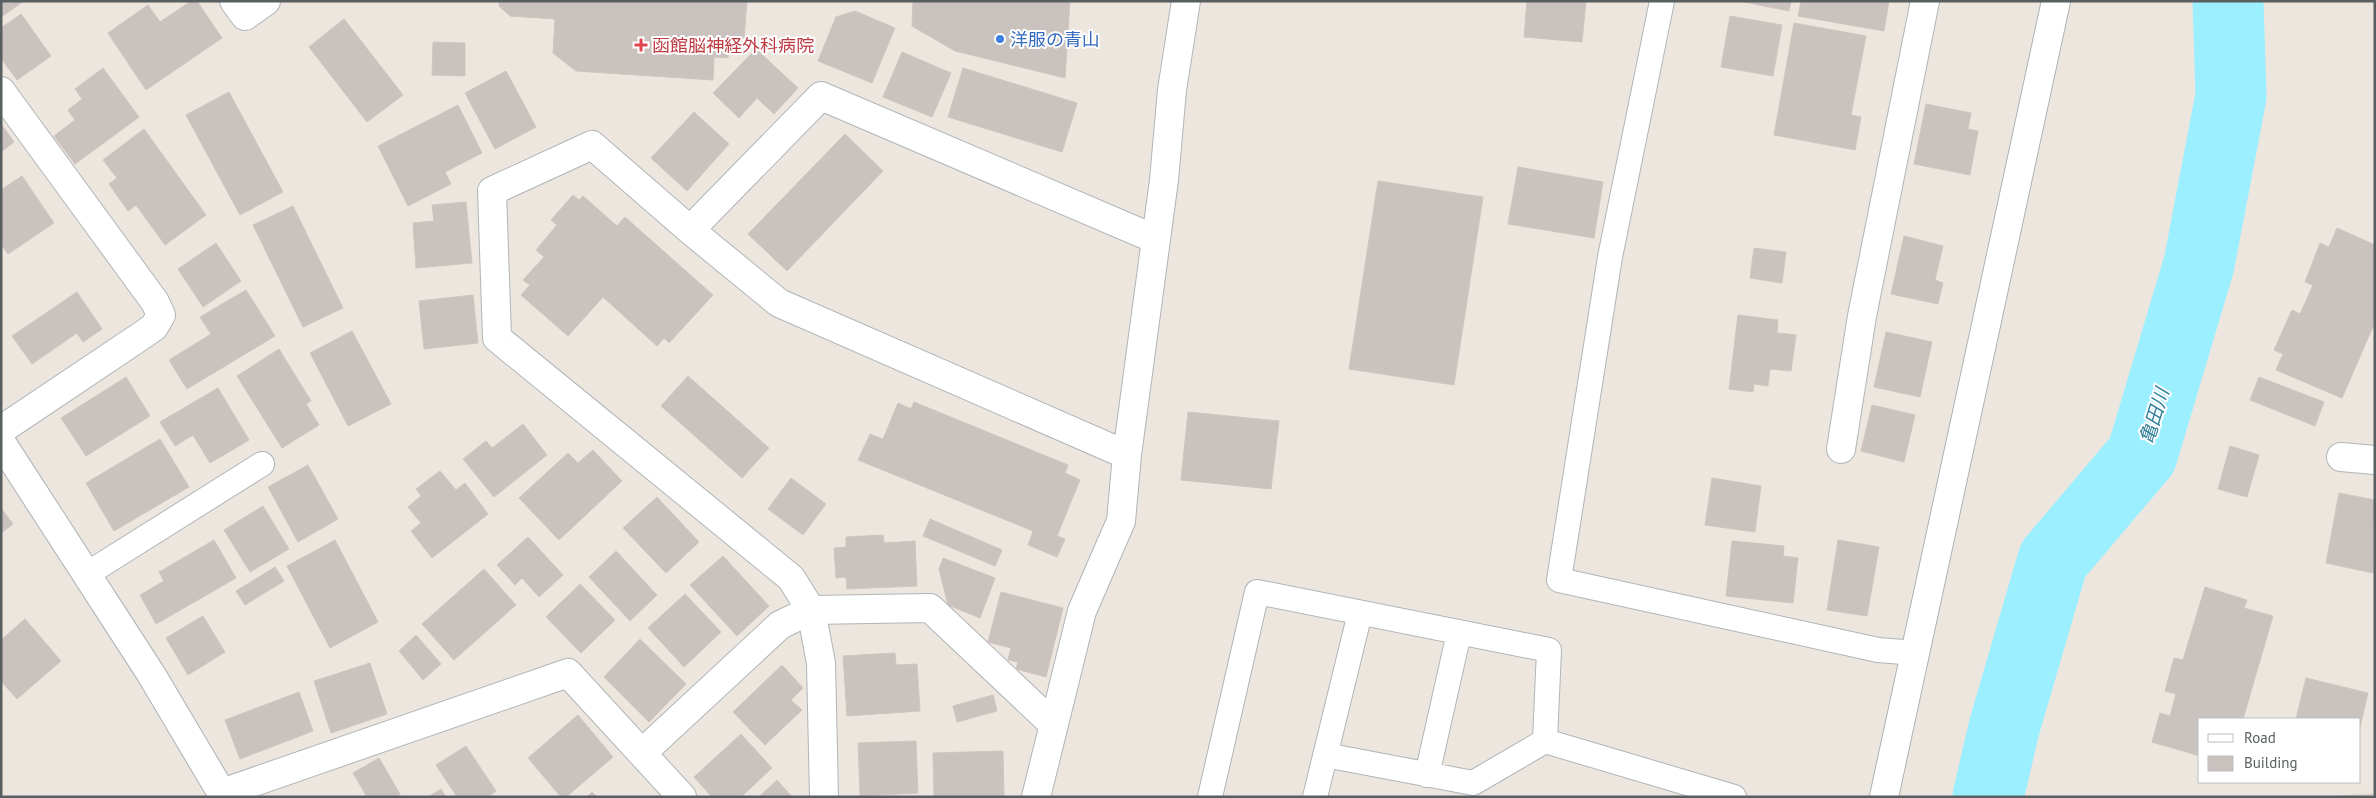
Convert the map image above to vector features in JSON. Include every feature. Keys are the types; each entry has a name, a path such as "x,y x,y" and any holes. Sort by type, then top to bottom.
{"street":[{"path":"234,1 245,16 266,1"},
{"path":"1036,797 1082,611 1121,521 1127,455 1164,180 1172,90 1186,1"},
{"path":"1841,449 1862,316 1925,1"},
{"path":"1884,797 2056,1"},
{"path":"1,91 155,302 161,315 154,327 1,430"},
{"path":"690,230 821,96 1155,238"},
{"path":"824,797 821,663 811,610 790,578 497,338 492,191 592,144 690,230 779,303 1127,455"},
{"path":"1,442 151,674 223,795 568,673 682,797"},
{"path":"2340,457 2375,460"},
{"path":"642,753 780,625 811,610 930,608 1054,724"}],"lane":[{"path":"1662,1 1610,257 1559,580 1878,650 1916,653"},
{"path":"87,574 262,464"},
{"path":"1210,797 1257,592 1549,650 1545,741"},
{"path":"1315,797 1360,613"},
{"path":"1427,774 1459,633"},
{"path":"1326,755 1473,783 1545,741 1734,797"}],"shaded area":[{"path":"2375,793 2375,797 2319,797"}],"building":[{"path":"1,1 24,1 1,17"},
{"path":"191,1 197,1 222,38 146,90 108,33 148,5 160,22"},
{"name":"函館脳神経外科病院","path":"499,1 747,1 744,38 729,37 728,58 714,57 713,80 576,71 553,53 555,19 510,16 499,6"},
{"name":"洋服の青山","path":"913,1 1070,1 1065,78 955,51 912,26"},
{"path":"1527,1 1586,1 1582,42 1524,37"},
{"path":"1739,1 1791,1 1789,11"},
{"path":"1801,1 1889,1 1884,31 1798,16"},
{"path":"855,11 895,28 872,83 818,61 836,17"},
{"path":"21,14 51,56 17,80 1,58 1,28"},
{"path":"1730,16 1782,25 1773,76 1721,67"},
{"path":"344,19 403,95 367,122 309,47"},
{"path":"1794,23 1866,36 1851,115 1861,117 1855,150 1774,135"},
{"path":"433,42 465,43 465,76 432,75"},
{"path":"756,49 798,88 774,114 757,98 739,118 713,93"},
{"path":"902,52 951,73 932,117 883,97"},
{"path":"103,68 139,117 75,164 54,136 75,120 68,110 82,99 75,89"},
{"path":"963,68 1077,103 1062,152 948,117"},
{"path":"506,71 536,127 495,149 465,93"},
{"path":"229,92 283,192 240,215 186,115"},
{"path":"1926,104 1971,113 1968,129 1978,131 1970,175 1914,164"},
{"path":"458,105 482,153 445,172 451,184 408,206 378,146"},
{"path":"694,112 729,144 687,191 651,158"},
{"path":"1,124 14,142 1,152"},
{"path":"144,129 206,215 165,245 136,205 128,211 109,184 117,178 103,160"},
{"path":"845,134 883,171 787,271 748,234"},
{"path":"1518,167 1603,182 1594,238 1508,224"},
{"path":"22,176 54,223 8,254 1,244 1,190"},
{"path":"1378,181 1483,197 1454,385 1349,369"},
{"path":"573,195 579,200 583,196 617,226 625,217 713,295 669,343 664,338 657,346 603,297 568,336 521,295 530,285 523,280 544,257 536,250 557,225 551,220"},
{"path":"466,202 472,263 416,268 413,223 434,221 432,205"},
{"path":"293,206 343,308 303,327 253,225"},
{"path":"2337,228 2375,245 2375,322 2342,398 2276,370 2283,354 2274,350 2292,310 2300,314 2313,285 2305,282 2320,243 2329,247"},
{"path":"1904,236 1943,246 1935,280 1943,283 1938,304 1891,294"},
{"path":"216,243 241,281 203,307 178,269"},
{"path":"1754,248 1786,252 1782,283 1750,278"},
{"path":"246,290 275,336 187,389 169,360 211,334 200,317"},
{"path":"77,292 102,329 83,342 77,333 32,364 12,336"},
{"path":"473,295 478,343 424,349 419,301"},
{"path":"1738,315 1778,320 1777,333 1796,335 1791,371 1770,369 1768,386 1754,384 1753,392 1729,389"},
{"path":"352,331 391,404 348,426 310,353"},
{"path":"1886,332 1932,342 1920,397 1874,387"},
{"path":"279,349 311,401 306,404 319,425 282,448 237,376"},
{"path":"688,376 769,448 742,478 661,406"},
{"path":"126,377 150,416 86,456 61,418"},
{"path":"2259,377 2324,402 2315,426 2250,400"},
{"path":"218,388 249,440 210,463 193,435 175,446 160,422"},
{"path":"914,402 1068,465 1065,473 1080,480 1057,536 1065,539 1057,557 1028,545 1033,531 858,460 870,434 883,439 898,403 911,409"},
{"path":"1872,405 1915,415 1904,462 1861,451"},
{"path":"1188,412 1279,421 1271,489 1181,480"},
{"path":"523,424 547,455 494,497 463,459 486,441 492,448"},
{"path":"160,439 189,487 114,531 86,483"},
{"path":"2230,446 2259,455 2247,497 2218,489"},
{"path":"593,450 622,481 559,540 519,498 568,453 578,463"},
{"path":"308,465 338,519 298,542 268,487"},
{"path":"440,471 456,490 465,483 488,514 432,558 411,531 421,523 408,507 421,496 416,489"},
{"path":"791,478 826,504 803,535 768,509"},
{"path":"1712,478 1761,486 1755,532 1705,525"},
{"path":"2339,493 2375,500 2373,573 2326,563"},
{"path":"657,497 699,542 666,573 623,528"},
{"path":"263,506 289,549 250,572 224,530"},
{"path":"1,508 13,524 1,533"},
{"path":"930,519 1002,550 995,566 923,536"},
{"path":"883,535 884,543 915,541 917,586 847,589 846,577 836,578 834,548 846,547 846,537"},
{"path":"528,537 563,575 539,597 522,578 515,585 497,565"},
{"path":"214,540 236,578 156,624 140,595 164,581 159,572"},
{"path":"335,540 378,622 330,648 287,566"},
{"path":"1838,540 1879,547 1867,616 1827,610"},
{"path":"1732,541 1784,546 1783,556 1798,558 1793,603 1726,596"},
{"path":"616,551 657,595 630,621 589,577"},
{"path":"723,556 769,606 737,636 690,585"},
{"path":"943,558 995,578 980,618 948,605 939,569"},
{"path":"275,567 284,581 245,605 236,591"},
{"path":"484,569 516,605 454,660 422,624"},
{"path":"580,584 615,620 581,653 546,617"},
{"path":"2205,587 2247,600 2244,608 2273,616 2243,718 2198,718 2198,755 2152,742 2160,713 2170,716 2176,694 2165,691 2174,658 2183,660"},
{"path":"1001,592 1063,608 1046,677 1016,669 1018,662 1008,660 1011,648 988,642"},
{"path":"685,594 721,632 684,667 648,628"},
{"path":"203,616 225,652 188,675 166,638"},
{"path":"25,619 61,661 17,699 1,681 1,640"},
{"path":"416,635 441,664 423,680 399,651"},
{"path":"640,639 686,684 649,722 604,677"},
{"path":"895,653 896,665 917,664 920,711 847,716 843,656"},
{"path":"370,663 387,714 331,733 314,681"},
{"path":"782,665 803,688 791,700 802,710 765,745 733,712"},
{"path":"2306,678 2368,693 2361,723 2361,718 2296,718"},
{"path":"299,692 313,731 240,759 225,720"},
{"path":"993,695 997,711 957,722 953,706"},
{"path":"578,715 613,757 566,797 561,797 528,758"},
{"path":"741,734 772,768 741,797 712,797 694,777"},
{"path":"916,741 918,793 860,796 858,743"},
{"path":"466,746 496,791 488,797 457,797 436,765"},
{"path":"1003,751 1004,797 934,797 933,753"},
{"path":"379,758 400,794 396,797 367,797 353,773"},
{"path":"777,780 792,797 759,797"},
{"path":"441,789 446,797 428,797"},
{"path":"592,792 597,797 587,797"}],"waterway":[{"name":"亀田川","path":"1988,797 2004,728 2053,560 2142,455 2199,264 2231,96 2228,1"}],"place":[{"name":"洋服の青山","path":"1000,39"},
{"name":"函館脳神経外科病院","path":"641,45"}]}
